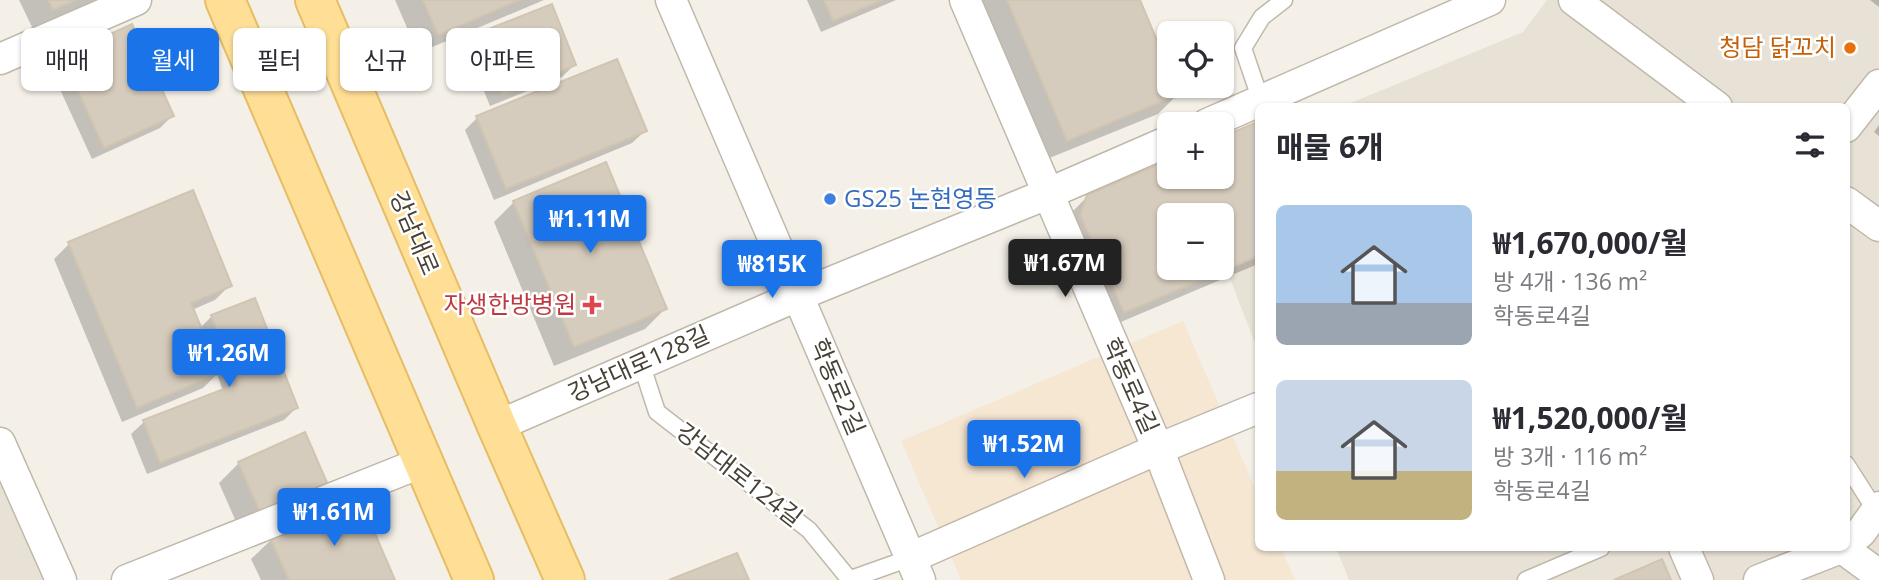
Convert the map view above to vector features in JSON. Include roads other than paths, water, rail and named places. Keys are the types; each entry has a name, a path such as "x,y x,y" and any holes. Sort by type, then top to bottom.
{"main road":[{"path":"225,0 474,580"},
{"name":"강남대로","path":"315,0 565,580"}],"street":[{"path":"0,59 136,0"},
{"name":"학동로2길","path":"671,0 915,569"},
{"name":"학동로4길","path":"965,0 1046,194 1158,449 1209,580"},
{"path":"1234,112 1490,0"},
{"path":"1574,0 1712,103"},
{"path":"1850,122 1879,85"},
{"name":"강남대로128길","path":"497,426 797,296 1157,146"},
{"path":"1850,205 1879,226"},
{"path":"915,569 1158,449 1255,409"},
{"path":"0,443 61,580"},
{"path":"127,580 423,462"},
{"path":"1850,541 1861,532 1878,509"},
{"path":"1685,551 1698,580"},
{"path":"1759,580 1834,551"},
{"path":"1846,551 1879,575"}],"lane":[{"path":"1261,100 1243,48 1262,17 1284,0"},
{"name":"강남대로124길","path":"641,363 657,412 809,530 850,579"},
{"path":"1850,470 1878,509"},
{"path":"1526,580 1594,551"},
{"path":"850,579 915,569"}],"place":[{"name":"청담 닭꼬치","path":"1850,48"},
{"name":"GS25 논현영동","path":"830,199"},
{"name":"자생한방병원","path":"592,305"}]}
